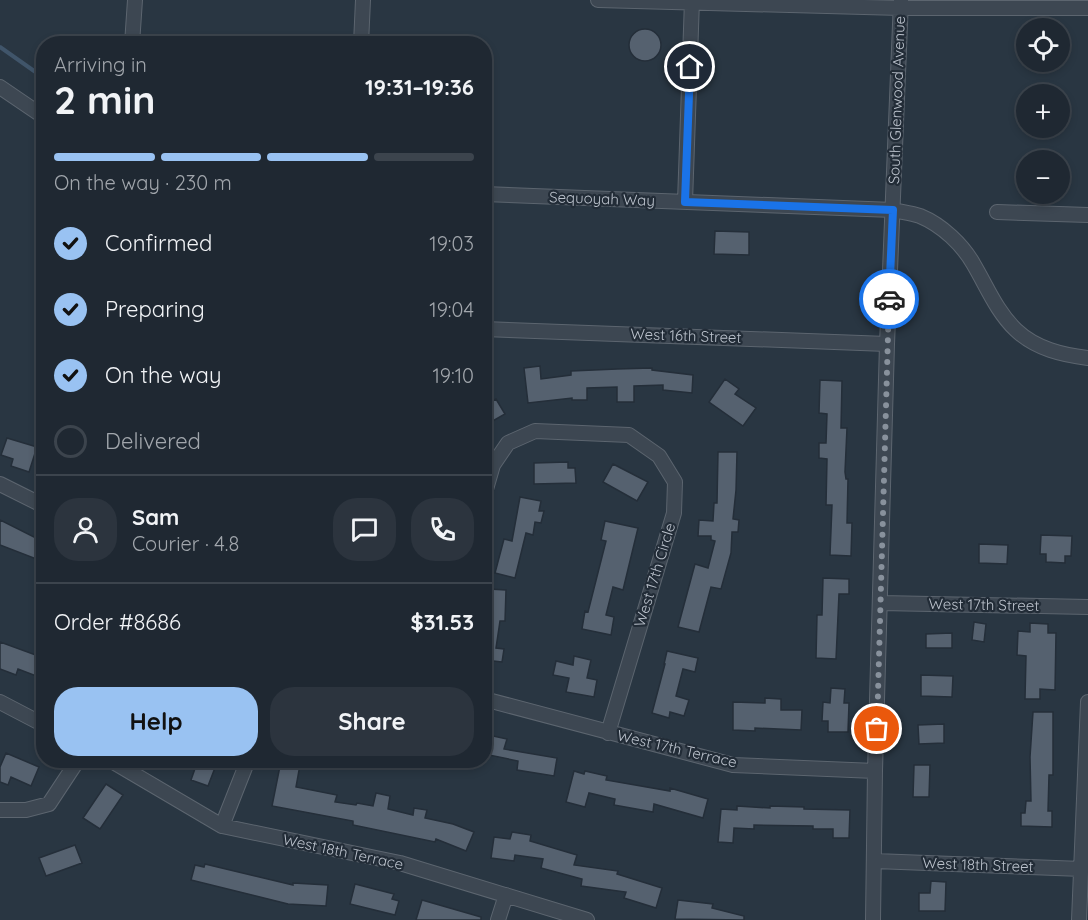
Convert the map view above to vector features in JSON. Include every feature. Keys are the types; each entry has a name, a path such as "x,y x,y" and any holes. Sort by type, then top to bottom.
{"street":[{"path":"133,36 135,0"},
{"path":"361,36 363,0"},
{"path":"598,0 1088,9"},
{"path":"685,202 692,1"},
{"name":"South Glenwood Avenue","path":"873,920 887,344 901,4"},
{"path":"0,87 36,112"},
{"name":"Sequoyah Way","path":"492,194 893,210 920,216 940,227 959,244 973,263 1001,314 1017,331 1035,344 1063,355 1088,358"},
{"path":"997,212 1088,215"},
{"name":"West 16th Street","path":"492,328 887,344"},
{"name":"West 17th Circle","path":"492,468 508,443 535,432 629,435 659,456 675,482 674,513 608,733"},
{"path":"0,484 36,502"},
{"name":"West 17th Street","path":"881,603 1088,607"},
{"name":"West 17th Terrace","path":"492,701 733,765 875,771"},
{"path":"0,702 36,720"},
{"path":"1079,920 1088,702"},
{"path":"0,810 26,810 49,804 73,768"},
{"name":"West 18th Terrace","path":"124,768 222,826 400,863 588,920"},
{"path":"222,826 246,768"},
{"name":"West 18th Street","path":"875,861 1082,869"},
{"path":"498,920 506,895"}],"building":[{"path":"645,29 656,34 661,45 656,56 645,61 634,56 629,45 634,34"},
{"path":"715,231 749,232 749,255 714,254"},
{"path":"540,366 541,379 571,375 571,371 652,368 652,370 693,375 692,393 663,390 663,385 634,386 634,402 617,402 617,387 587,388 587,400 572,400 572,398 528,403 524,368"},
{"path":"725,379 739,389 735,394 756,408 743,426 709,402"},
{"path":"820,380 842,381 841,428 847,428 845,472 846,479 848,479 847,523 852,523 851,556 830,555 832,505 826,505 827,459 819,458 819,443 826,443 827,414 819,413"},
{"path":"496,399 505,414 492,421 492,401"},
{"path":"7,438 36,447 29,472 11,466 13,459 1,455"},
{"path":"718,452 737,452 733,519 739,520 738,532 732,532 731,553 721,589 711,587 699,632 678,627 695,564 708,568 715,541 711,540 711,536 698,536 699,520 713,521 714,503 717,503"},
{"path":"568,462 568,468 575,468 576,483 534,484 534,463"},
{"path":"613,464 648,482 637,501 603,482"},
{"path":"520,497 541,501 539,511 544,511 541,523 535,522 533,535 526,533 515,578 495,573 504,539 512,541"},
{"path":"0,520 36,538 36,559 0,545"},
{"path":"605,521 638,528 623,590 613,587 606,615 614,617 611,635 582,629 585,611 588,612 606,541 601,540"},
{"path":"1041,535 1072,536 1071,556 1065,556 1065,563 1046,562 1046,554 1040,554"},
{"path":"979,544 1008,545 1007,564 979,563"},
{"path":"823,578 849,579 849,594 839,594 836,659 816,658 817,615 822,615"},
{"path":"492,589 506,590 505,621 500,621 496,648 504,649 502,662 492,661"},
{"path":"974,622 986,624 984,642 972,640"},
{"path":"1030,623 1048,624 1048,633 1056,633 1055,690 1040,689 1040,699 1025,699 1026,656 1017,655 1018,631 1030,632"},
{"path":"952,633 952,648 926,648 926,634"},
{"path":"0,642 36,655 36,676 18,669 16,675 0,669"},
{"path":"667,651 698,658 695,672 683,669 676,696 689,700 684,716 670,712 669,718 652,713"},
{"path":"574,656 591,660 587,678 597,680 594,697 566,692 569,678 553,675 556,661 573,665"},
{"path":"921,675 953,676 952,697 921,696"},
{"path":"831,688 845,689 844,703 849,703 848,732 828,732 828,721 822,721 823,702 830,703"},
{"path":"765,698 781,699 781,710 802,710 801,730 755,728 755,731 733,730 733,702 765,703"},
{"path":"1033,712 1053,712 1053,775 1049,775 1048,811 1052,811 1052,827 1021,826 1021,813 1025,813 1026,801 1031,801 1030,757"},
{"path":"944,724 944,743 919,744 918,725"},
{"path":"492,736 507,739 504,749 557,758 554,776 517,770 518,761 492,756"},
{"path":"6,753 39,768 31,786 11,777 8,785 0,782 0,767"},
{"path":"914,765 930,765 929,797 913,797"},
{"path":"195,768 215,768 208,786 191,780"},
{"path":"280,768 299,768 296,787 337,795 335,802 373,806 376,793 390,796 388,809 413,815 414,808 427,810 425,818 453,824 474,832 466,851 436,839 435,842 353,825 353,821 272,806"},
{"path":"574,771 607,776 606,780 670,791 670,788 708,799 703,818 654,804 653,812 614,805 615,799 589,793 585,807 566,802"},
{"path":"106,784 123,795 100,829 83,818"},
{"path":"737,806 850,810 849,838 833,838 833,829 813,829 813,826 754,825 754,829 734,828 733,843 718,842 721,809 737,810"},
{"path":"512,832 531,835 530,841 577,855 574,865 618,871 617,874 662,888 656,908 624,898 626,892 581,886 582,879 541,868 543,859 515,855 514,861 491,858 494,837 510,839"},
{"path":"75,845 82,863 46,876 39,858"},
{"path":"205,864 293,885 293,883 328,885 326,906 288,904 191,880 195,865 204,867"},
{"path":"931,881 946,882 945,911 919,911 919,893 930,893"},
{"path":"355,884 394,894 392,899 399,901 395,915 350,904"},
{"path":"422,900 481,917 481,920 416,920"},
{"path":"678,900 713,904 712,908 744,916 744,920 675,919"}],"waterway":[{"path":"0,47 36,72"}],"way so far":[{"path":"877,729 889,299"}],"route":[{"path":"690,67 685,202 893,210 889,299"}]}
